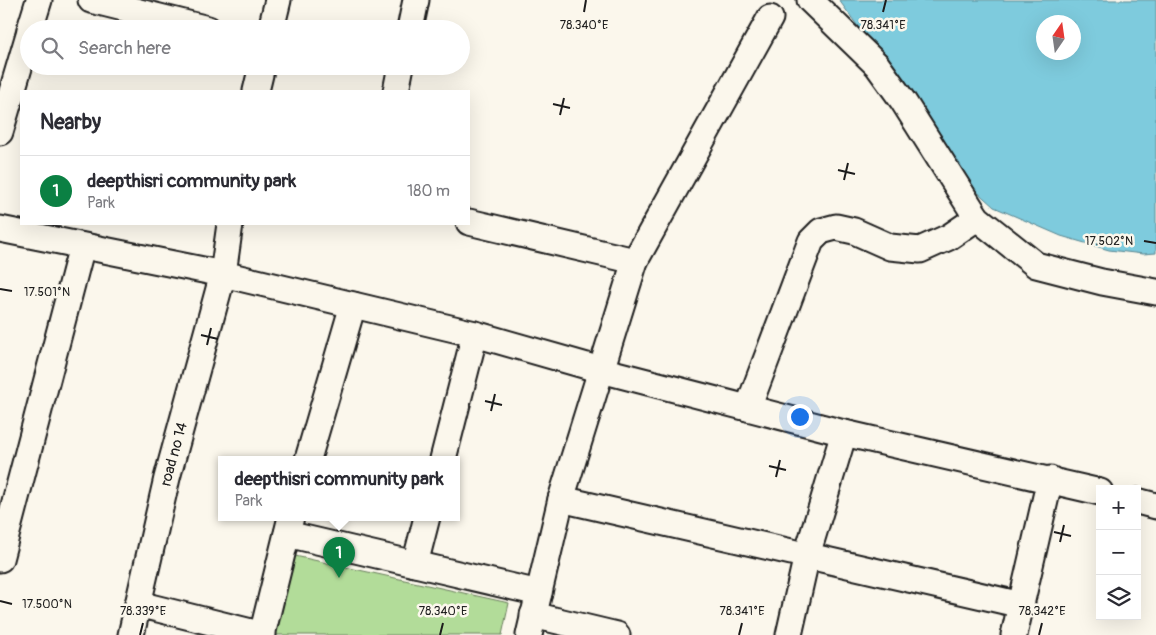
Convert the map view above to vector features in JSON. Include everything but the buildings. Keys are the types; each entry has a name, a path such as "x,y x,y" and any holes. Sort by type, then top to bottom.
{"street":[{"path":"33,20 39,0"},
{"path":"91,0 172,20"},
{"path":"273,20 278,0"},
{"path":"412,20 416,0"},
{"path":"810,0 877,65 903,101 977,218 1036,265 1102,282 1156,292"},
{"path":"534,614 561,499 635,261 770,18"},
{"path":"13,122 22,75"},
{"path":"256,90 260,75"},
{"path":"396,90 399,75"},
{"path":"748,408 811,241 821,231 836,227 854,231 890,247 920,250 949,237 977,218"},
{"path":"470,222 635,261"},
{"name":"road no 14","path":"132,635 167,478 223,274 230,225"},
{"path":"0,229 223,274 475,334 601,370 844,433 1096,491"},
{"path":"0,559 82,246"},
{"path":"309,456 353,305"},
{"path":"443,456 475,334"},
{"path":"788,635 807,555 844,433"},
{"path":"1014,635 1050,479"},
{"path":"561,499 1022,605"},
{"path":"1141,502 1156,506"},
{"path":"415,564 427,521"},
{"path":"138,604 262,635 289,526 415,564 534,614 617,635"}],"green space":[{"path":"286,554 509,603 502,635 267,635"}],"water":[{"path":"839,0 1156,0 1156,253 1143,254 1109,250 1061,236 994,207 974,189"}],"place":[{"name":"deepthisri community park","path":"339,578"}]}
